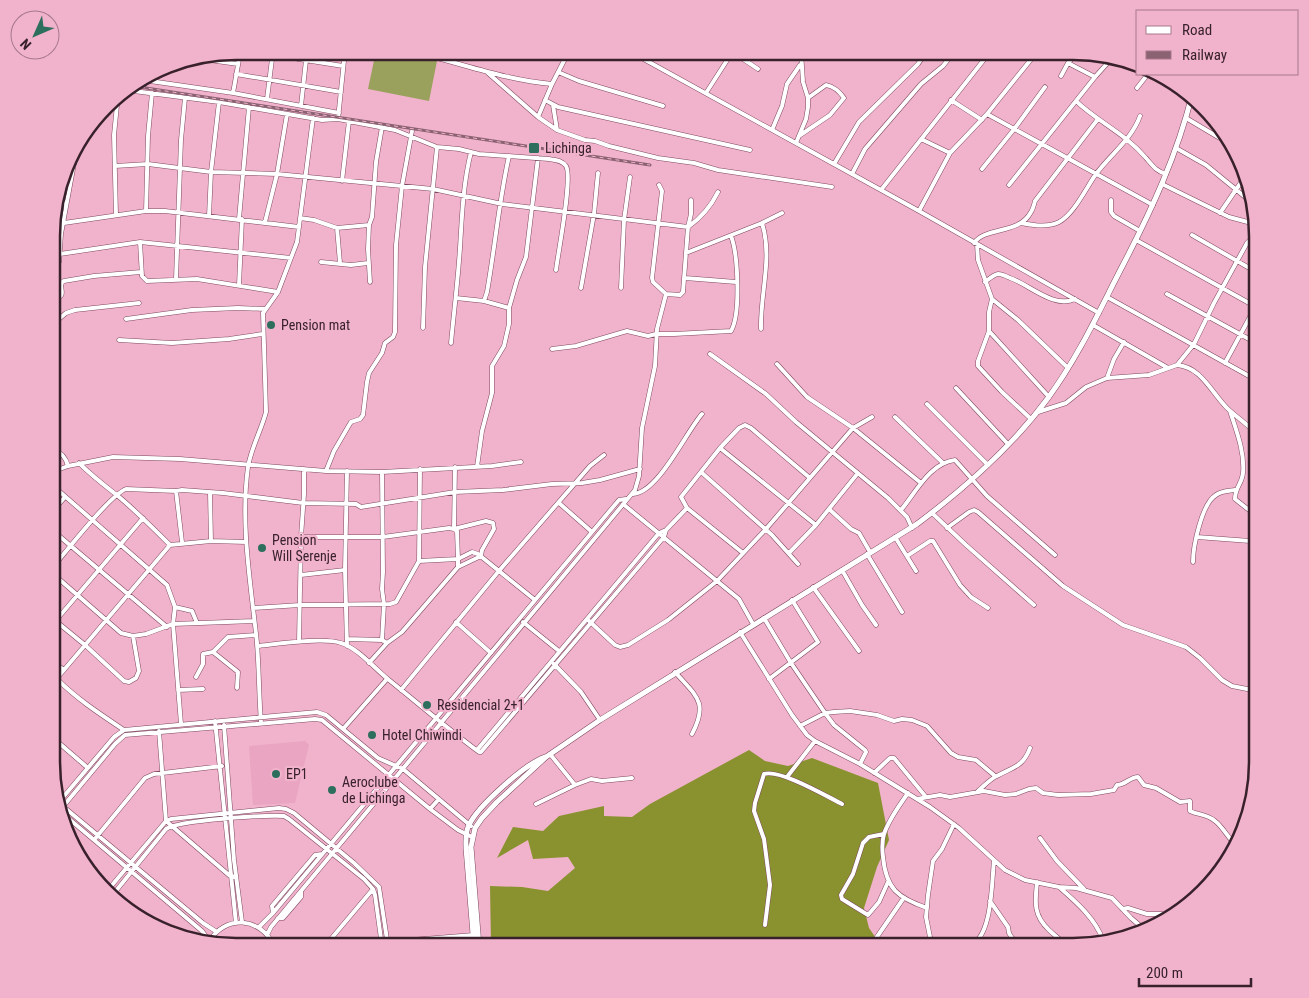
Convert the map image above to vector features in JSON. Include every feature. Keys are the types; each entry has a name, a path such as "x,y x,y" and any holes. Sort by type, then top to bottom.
{"main road":[{"path":"476,938 466,834 469,824 481,809 516,785 548,755 600,720 868,553 912,528 988,465 1037,412 1068,368 1093,325 1136,240 1166,174 1189,104"},
{"path":"469,863 470,846 475,828 495,800 511,780 536,760 548,755"},
{"path":"511,780 516,785"}],"street":[{"path":"233,93 239,60"},
{"path":"267,99 272,60"},
{"path":"301,106 307,60 343,66"},
{"path":"338,119 344,60"},
{"path":"448,60 487,72 552,84"},
{"path":"538,117 564,60"},
{"path":"646,60 1099,313"},
{"path":"706,93 727,60"},
{"path":"744,60 758,69"},
{"path":"796,143 806,119 808,107 800,60"},
{"path":"834,164 859,122 921,60"},
{"path":"852,174 865,149 921,84 948,60"},
{"path":"880,190 984,60"},
{"path":"919,211 950,153 988,114 1031,60"},
{"path":"218,61 238,64"},
{"path":"1061,76 1068,62 1095,77"},
{"path":"1009,185 1108,63"},
{"path":"772,130 782,106 788,84 800,65"},
{"path":"487,72 538,117 558,130 584,140 595,141 658,158 832,187"},
{"path":"558,72 579,81 663,106"},
{"path":"236,74 341,92"},
{"path":"1137,88 1147,76"},
{"path":"153,81 233,93 339,113"},
{"path":"799,136 830,115 844,98 830,85 826,85 808,98"},
{"path":"982,169 1045,87"},
{"path":"136,92 219,102 322,120 349,120 411,133 437,147 560,160 568,170 566,211 556,270"},
{"path":"146,211 148,136 152,94"},
{"path":"176,279 180,168 185,98"},
{"path":"545,100 553,105 615,121 750,150"},
{"path":"951,100 982,120"},
{"path":"1076,101 1126,138 1158,172 1166,174"},
{"path":"209,216 211,172 219,102"},
{"path":"553,105 558,130"},
{"path":"116,215 114,135 117,106"},
{"path":"239,286 240,219 249,107"},
{"path":"265,222 277,174 287,114"},
{"path":"988,114 1153,205"},
{"path":"1021,223 1046,226 1057,223 1066,217 1097,173 1126,138 1140,116"},
{"path":"261,723 257,646 246,542 248,464 266,412 262,334 263,313 278,292 297,242 313,118"},
{"path":"1186,118 1218,137"},
{"path":"1068,368 1018,320 992,300 978,260 975,243 977,238 988,233 1006,230 1021,223 1032,212 1035,202 1098,119"},
{"path":"342,181 349,120"},
{"path":"370,282 368,263 369,225 372,217 378,143 382,127"},
{"path":"326,471 334,451 351,422 360,419 364,415 369,373 382,353 385,343 393,337 395,332 396,245 402,186 411,133"},
{"path":"921,139 950,153"},
{"path":"423,328 424,285 437,147"},
{"path":"1176,148 1206,165 1245,196"},
{"path":"451,343 464,195 471,152"},
{"path":"484,301 488,292 502,204 504,176 509,156"},
{"path":"477,466 482,431 492,394 492,366 507,337 509,308 526,257 538,158"},
{"path":"115,166 148,164 211,172 277,174 433,189 502,204 688,227 703,214 714,201 718,192"},
{"path":"73,168 61,234 60,254 140,242 292,258"},
{"path":"581,288 594,214 598,174"},
{"path":"621,288 624,220 630,177"},
{"path":"1220,213 1241,183"},
{"path":"659,184 662,191 652,278 653,282 666,294 682,294 691,200"},
{"path":"1162,184 1220,213 1249,222"},
{"path":"1111,200 1111,212 1114,216 1140,231"},
{"path":"64,223 146,211 179,212 299,228"},
{"path":"686,253 782,214"},
{"path":"300,218 314,220 337,228 369,225"},
{"path":"761,329 760,311 768,248 762,223"},
{"path":"337,228 340,263"},
{"path":"1192,235 1249,268"},
{"path":"552,349 576,346 628,331 640,335 654,336 656,334 731,331 737,310 738,296 736,256 731,236"},
{"path":"1136,240 1249,304"},
{"path":"1177,365 1194,344 1249,241"},
{"path":"140,242 141,272 143,278 147,280 197,279 278,292"},
{"path":"321,262 351,265 368,263"},
{"path":"60,296 63,292 61,283 64,281 141,272"},
{"path":"985,282 999,274 1052,299 1067,303 1075,299"},
{"path":"684,278 736,282"},
{"path":"267,935 278,918 624,506 626,500 637,486 640,469 642,428 655,366 656,334 666,294"},
{"path":"1167,294 1249,339"},
{"path":"1106,297 1249,376"},
{"path":"456,298 484,301 509,308"},
{"path":"992,300 989,312 989,331 978,366 1031,419"},
{"path":"60,318 74,310 140,302"},
{"path":"126,319 192,310 265,309"},
{"path":"1225,363 1249,320"},
{"path":"1093,325 1168,368"},
{"path":"989,331 1049,397"},
{"path":"119,340 172,343 229,339 262,334"},
{"path":"1107,378 1114,358 1124,342"},
{"path":"710,354 766,394 796,422 888,498 901,510 912,528"},
{"path":"777,364 807,397 853,428 921,483"},
{"path":"1037,412 1066,403 1086,387 1107,378 1149,375 1177,365 1188,367 1202,377 1218,399 1249,427"},
{"path":"956,388 1008,444"},
{"path":"927,404 988,465"},
{"path":"1230,411 1238,437 1243,466 1241,482 1235,490 1235,499 1249,509"},
{"path":"632,494 639,493 658,476 678,451 702,414"},
{"path":"587,619 615,645 620,647 628,645 668,620 717,581 766,529 853,428 872,417"},
{"path":"895,417 943,463"},
{"path":"743,553 687,508 681,497 720,448 739,428 745,425 810,478"},
{"path":"720,448 816,525"},
{"path":"60,452 67,460 68,466"},
{"path":"401,690 498,572 590,466 604,455"},
{"path":"60,469 79,463 113,457 136,456 326,471 382,472 521,462"},
{"path":"901,510 921,483 943,463 955,460 987,496 1055,555"},
{"path":"79,463 94,479 117,495 144,518 170,544"},
{"path":"455,467 454,529 457,531 458,567"},
{"path":"299,642 304,469"},
{"path":"253,608 396,602 419,561 420,469"},
{"path":"60,559 121,491 130,489 210,492 303,503 356,504 361,507 456,492 522,489 552,484 576,484 600,480 640,469"},
{"path":"347,471 345,504 347,646"},
{"path":"382,472 382,589 384,604 382,640"},
{"path":"701,472 766,529 798,564"},
{"path":"789,553 816,525 858,473"},
{"path":"1193,562 1193,552 1208,502 1220,492 1235,490"},
{"path":"176,492 182,542"},
{"path":"210,492 211,541"},
{"path":"60,493 94,520 166,585 175,607 173,624 182,724"},
{"path":"60,503 65,497"},
{"path":"286,894 298,884 619,500 626,500"},
{"path":"619,500 738,600 753,624"},
{"path":"559,503 592,532"},
{"path":"477,750 659,533 666,530 687,508"},
{"path":"829,509 851,529 859,533 868,553 902,612"},
{"path":"947,528 968,512 974,510 978,512 1063,586 1123,625 1186,647 1222,680 1232,686 1249,689"},
{"path":"932,513 1034,604"},
{"path":"60,613 144,518"},
{"path":"301,537 382,537 449,528 454,529 486,520 493,523 494,529 482,550 481,556"},
{"path":"257,646 299,642 332,641 342,643 480,752 664,537 666,530"},
{"path":"60,537 167,627"},
{"path":"895,537 916,571"},
{"path":"1197,537 1249,541"},
{"path":"60,675 170,544 211,541 246,542"},
{"path":"907,556 933,541 960,585 971,597 988,608"},
{"path":"419,561 458,559 472,552 481,556 498,572 535,600"},
{"path":"369,663 387,643 402,632 458,567 481,556"},
{"path":"301,575 345,570"},
{"path":"842,570 876,625"},
{"path":"557,574 562,578"},
{"path":"60,580 122,633 133,636 146,634 173,624 254,622"},
{"path":"813,588 859,651"},
{"path":"769,679 818,642 792,600"},
{"path":"175,607 192,611 197,623"},
{"path":"519,618 559,651"},
{"path":"764,618 791,663 834,725 865,750 866,752 860,764"},
{"path":"456,622 491,653"},
{"path":"60,625 124,681 129,682 136,678 139,671 133,636"},
{"path":"740,632 800,726 815,741 860,764 954,824 1005,870 1025,880 1085,890 1112,898 1140,925"},
{"path":"196,677 203,664 203,654 213,652 228,637 256,635"},
{"path":"573,636 577,639"},
{"path":"347,638 372,638 387,643"},
{"path":"213,652 238,672 237,688"},
{"path":"551,661 581,692 600,720"},
{"path":"481,665 486,670"},
{"path":"60,667 64,670"},
{"path":"675,672 697,697 700,704 700,714 692,734"},
{"path":"343,729 387,679"},
{"path":"60,681 90,708 124,730"},
{"path":"178,690 203,689"},
{"path":"455,696 460,700"},
{"path":"800,726 825,713 850,711 877,715 894,721 902,719 912,720 927,726 951,753 958,757 976,760 995,776"},
{"path":"63,797 120,731 223,720 321,713 378,758 403,769 475,828"},
{"path":"65,804 125,735 306,719 322,720 430,809 466,834 472,836"},
{"path":"223,720 236,877 242,922"},
{"path":"215,721 236,923"},
{"path":"159,726 166,821 230,876 236,877"},
{"path":"787,777 815,741"},
{"path":"60,744 92,772"},
{"path":"107,745 111,749"},
{"path":"976,792 995,776 1021,764 1030,748"},
{"path":"548,755 575,785"},
{"path":"874,774 890,758 894,758 926,797"},
{"path":"94,840 145,778 154,774 227,766"},
{"path":"765,925 770,885 764,839 754,811 764,774 768,773 787,777 842,804"},
{"path":"917,799 940,795 950,797 984,791 1005,795 1016,794 1036,788 1043,793 1058,795 1091,794 1114,790 1117,785 1122,785 1134,777 1138,777 1144,785 1156,788 1170,795 1175,800 1180,802 1190,801 1190,811 1202,814 1216,821 1231,839"},
{"path":"536,804 591,778 602,781 632,778"},
{"path":"908,793 896,810 884,834 882,846 884,868 888,882 903,898 927,908"},
{"path":"430,809 439,798"},
{"path":"360,808 366,813"},
{"path":"111,887 166,821 232,812 286,809 294,813 380,887 387,938"},
{"path":"67,812 136,866 203,923 217,932"},
{"path":"116,891 166,829 171,826 181,823 224,819 284,816 364,879 373,889 380,938"},
{"path":"69,819 202,930 205,935"},
{"path":"930,938 926,917 933,861 954,824"},
{"path":"884,834 866,839 863,843 854,874 841,895 842,899 868,915 878,902 888,882"},
{"path":"1040,838 1057,861 1085,890"},
{"path":"259,927 273,913 315,855 322,854"},
{"path":"978,938 983,931 990,900 994,860"},
{"path":"1037,882 1034,903 1038,914 1046,926 1058,938"},
{"path":"298,884 302,890"},
{"path":"332,938 373,889 380,887"},
{"path":"1059,887 1078,904 1100,930 1102,936"},
{"path":"876,938 903,898"},
{"path":"990,900 1003,919 1012,938"},
{"path":"1122,909 1128,908 1147,914 1161,914"},
{"path":"214,936 229,924 242,922 259,927 269,938"}],"shaded area":[{"name":"EP1","path":"305,741 309,745 295,803 253,805 249,746"}],"green space":[{"path":"374,60 437,61 429,101 368,89"},
{"path":"749,750 765,761 788,766 812,758 878,783 889,840 877,867 864,908 869,928 876,938 491,938 490,886 522,887 548,891 575,868 568,857 533,859 528,840 497,858 513,827 543,831 559,816 604,806 604,816 632,817 650,804"}],"railway":[{"path":"142,87 650,165"}],"place":[{"name":"Lichinga","path":"534,148"},
{"name":"Pension mat","path":"271,325"},
{"name":"Pension Will Serenje","path":"262,548"},
{"name":"Residencial 2+1","path":"427,705"},
{"name":"Hotel Chiwindi","path":"372,735"},
{"name":"EP1","path":"276,774"},
{"name":"Aeroclube de Lichinga","path":"332,790"}]}
